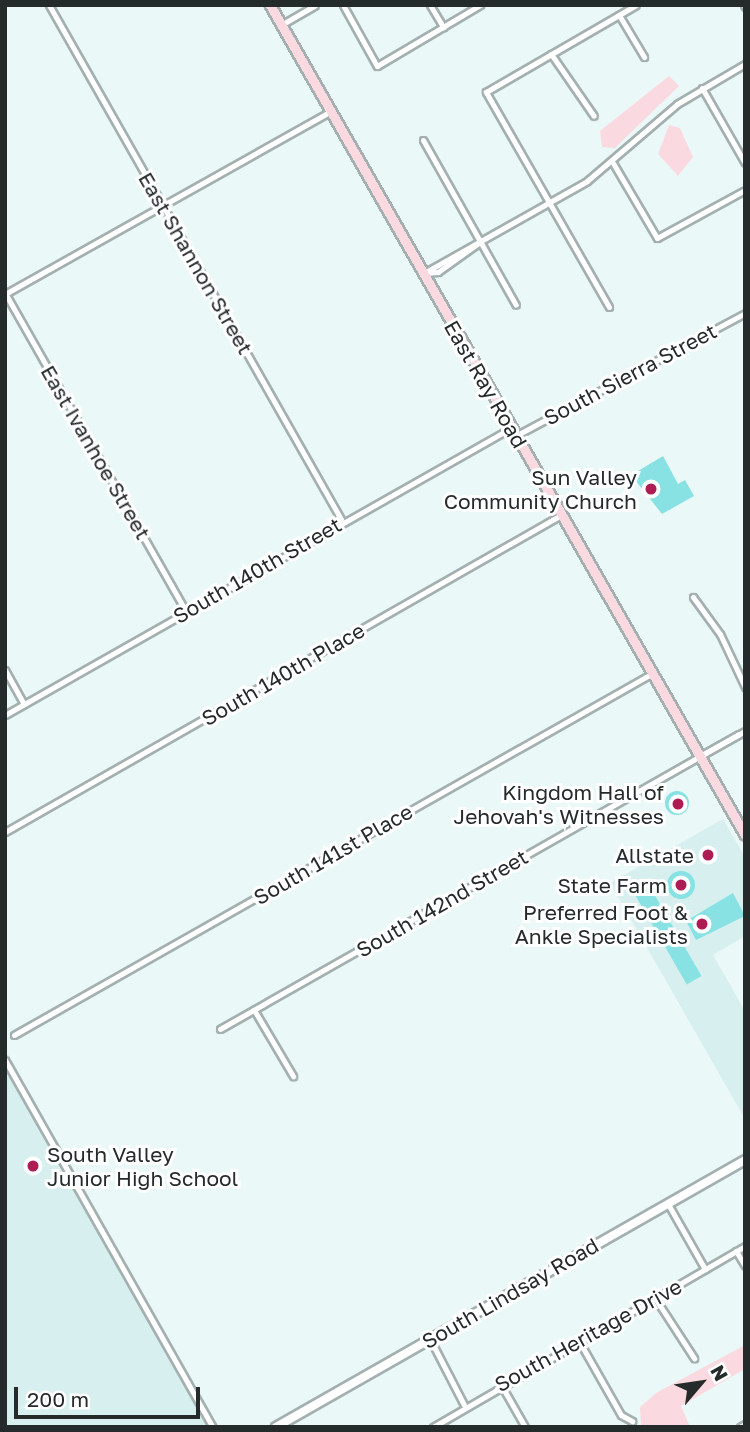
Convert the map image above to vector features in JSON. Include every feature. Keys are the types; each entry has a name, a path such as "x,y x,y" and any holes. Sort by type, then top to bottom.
{"main road":[{"name":"East Ray Road","path":"270,5 745,835"},
{"name":"South Lindsay Road","path":"276,1427 745,1160"}],"street":[{"name":"East Shannon Street","path":"49,5 342,521"},
{"path":"281,25 315,5"},
{"path":"343,5 377,66 480,5"},
{"path":"430,5 443,27"},
{"path":"609,307 486,92 636,5"},
{"path":"619,15 644,57"},
{"path":"551,54 594,116"},
{"path":"424,273 550,204 613,163 702,88 745,64"},
{"path":"702,88 745,163"},
{"path":"5,294 331,111"},
{"path":"423,140 516,304"},
{"path":"613,163 657,238 745,190"},
{"name":"East Ivanhoe Street","path":"5,294 186,612"},
{"name":"South Sierra Street","path":"513,432 745,313"},
{"name":"South 140th Street","path":"5,715 342,521 513,432"},
{"name":"South 140th Place","path":"5,832 561,515"},
{"path":"693,597 720,634 745,687"},
{"path":"5,670 24,704"},
{"name":"South 141st Place","path":"15,1035 651,674"},
{"name":"South 142nd Street","path":"220,1029 742,733"},
{"path":"254,1010 293,1076"},
{"path":"5,1060 213,1427"},
{"path":"668,1203 705,1269"},
{"name":"South Heritage Drive","path":"433,1426 500,1384 745,1246"},
{"path":"736,1251 745,1266"},
{"path":"655,1298 694,1358"},
{"path":"430,1339 464,1405"},
{"path":"579,1341 621,1415 632,1421"},
{"path":"500,1384 525,1427"},
{"path":"740,1427 745,1424"}],"shaded area":[{"path":"669,76 679,86 615,148 602,147 600,131"},
{"path":"669,125 680,128 693,157 678,176 658,154"},
{"path":"723,819 745,857 745,936 713,955 745,1011 745,1119 610,883"},
{"name":"South Valley Junior High School","path":"5,1068 117,1264 208,1427 5,1427"},
{"path":"745,1345 745,1369 681,1406 690,1427 641,1427 640,1407 656,1393"}],"building":[{"path":"663,456 678,484 685,480 694,496 662,514 635,480 638,471"},
{"name":"Kingdom Hall of Jehovah's Witnesses","path":"677,791 686,794 689,803 686,812 677,815 668,812 665,803 668,794"},
{"name":"State Farm","path":"681,871 691,875 695,885 691,895 681,899 671,895 667,885 671,875"},
{"path":"649,885 702,976 687,984 634,894"},
{"path":"733,893 745,916 696,940 686,921"}],"place":[{"name":"Sun Valley Community Church","path":"651,489"},
{"name":"Kingdom Hall of Jehovah's Witnesses","path":"678,804"},
{"name":"Allstate","path":"708,855"},
{"name":"State Farm","path":"681,885"},
{"name":"Preferred Foot & Ankle Specialists","path":"702,924"},
{"name":"South Valley Junior High School","path":"33,1166"}]}
